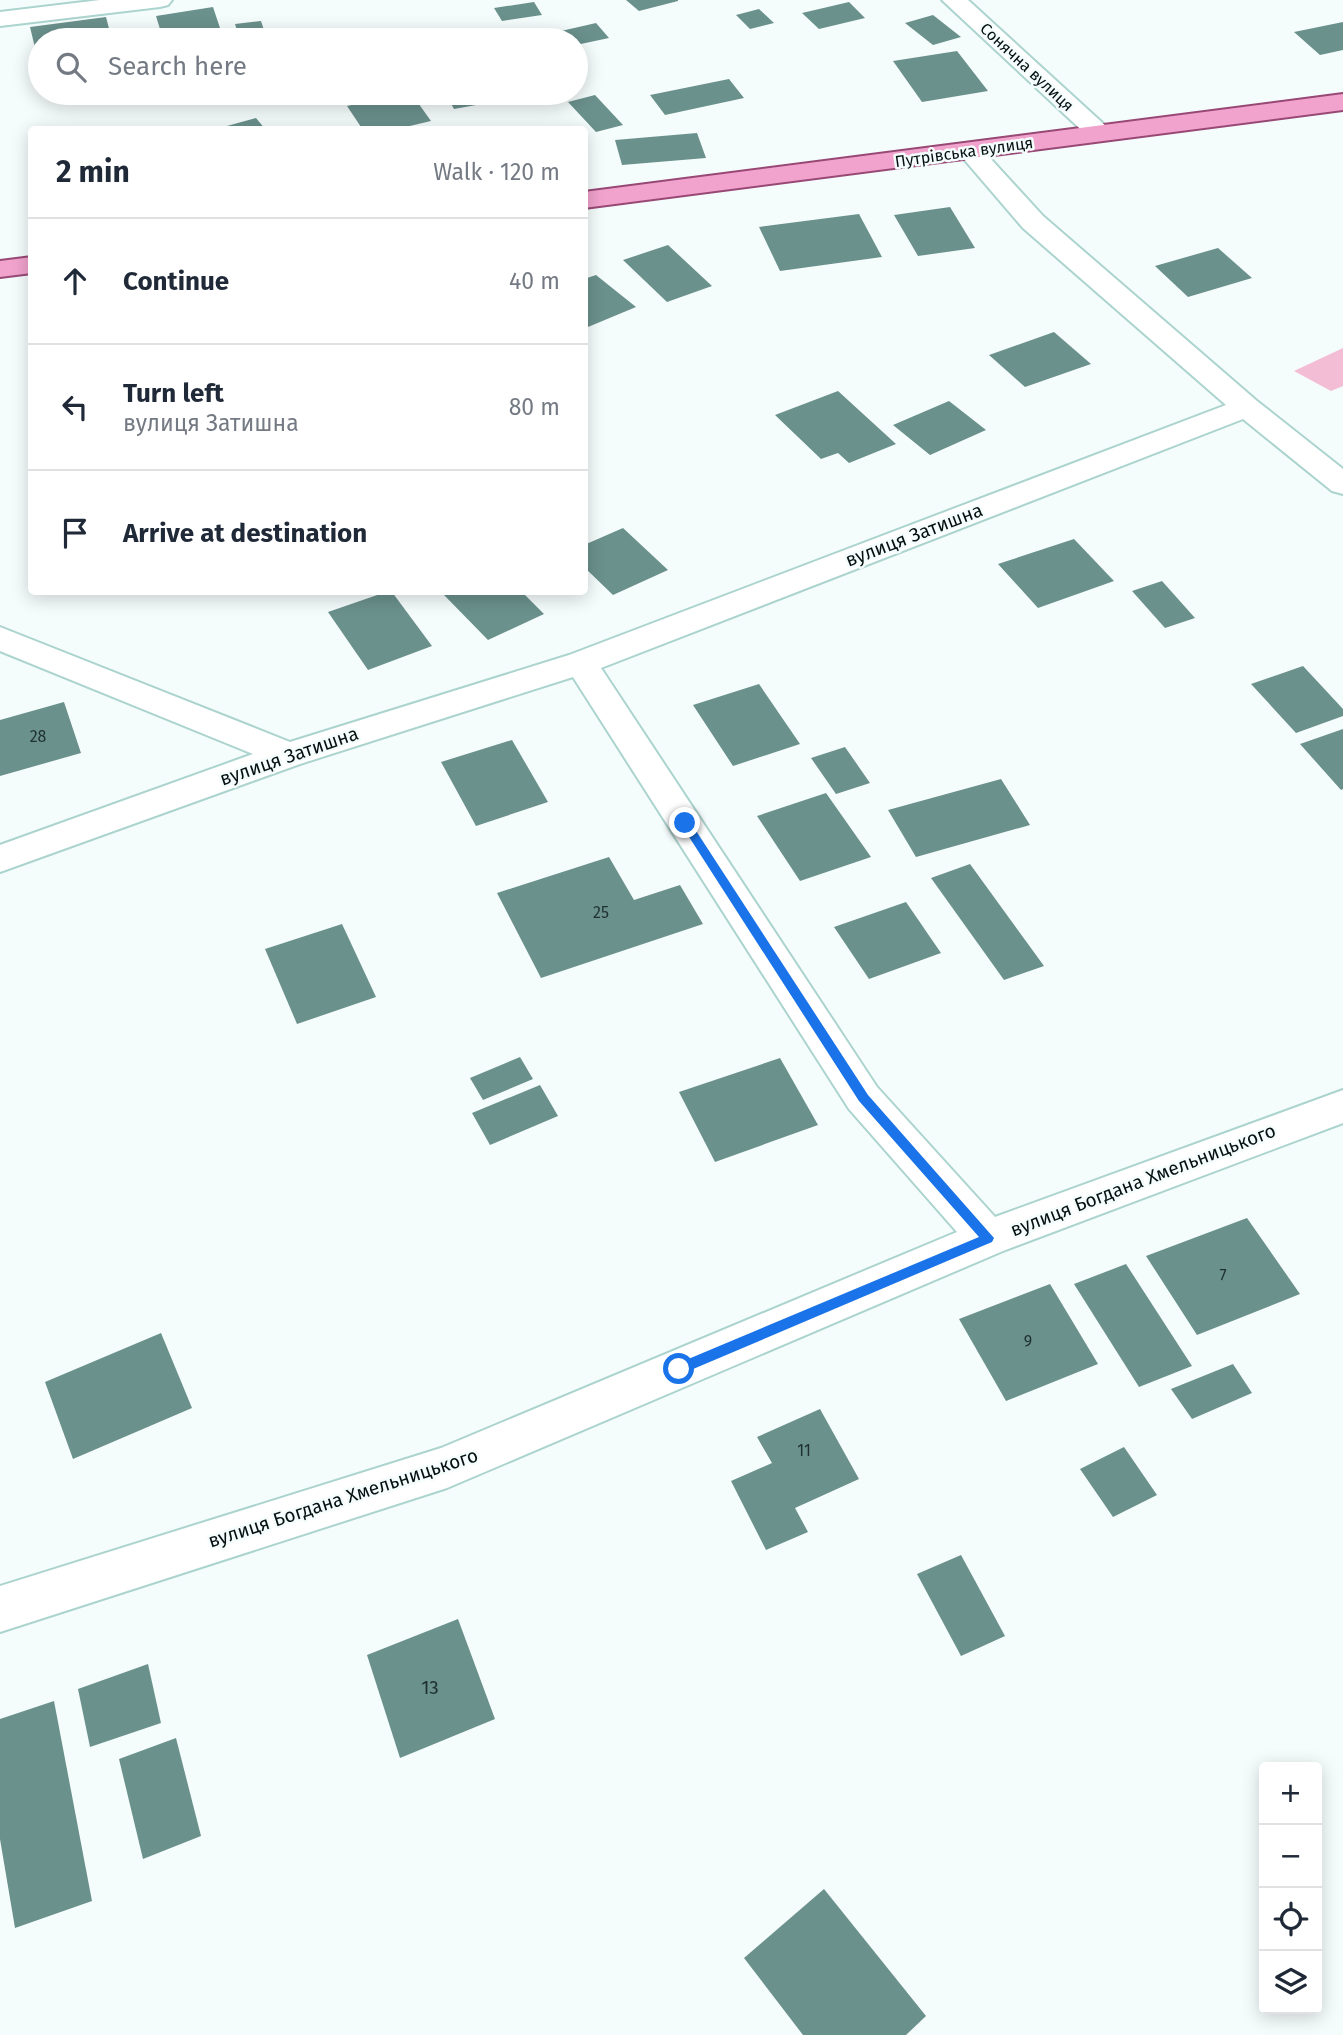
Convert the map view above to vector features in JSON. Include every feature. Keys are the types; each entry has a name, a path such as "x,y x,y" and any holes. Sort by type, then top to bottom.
{"main road":[{"name":"Путрівська вулиця","path":"588,199 1343,102"},
{"path":"0,269 28,266"}],"street":[{"path":"0,19 160,0"},
{"name":"Сонячна вулиця","path":"954,0 1099,134"},
{"path":"970,151 1034,222 1247,407 1343,484"},
{"name":"вулиця Затишна","path":"0,859 288,755 581,663 1247,407"},
{"path":"0,638 288,755"},
{"path":"581,663 863,1098 988,1238"},
{"name":"вулиця Богдана Хмельницького","path":"0,1609 447,1467 988,1238 1343,1105"}],"shaded area":[{"path":"1343,348 1343,386 1331,391 1294,371"}],"building":[{"path":"626,0 678,0 678,1 639,11"},
{"path":"534,2 542,15 502,21 494,8"},
{"path":"849,2 865,18 819,29 802,13"},
{"path":"213,7 220,28 160,28 156,16"},
{"path":"759,9 774,23 750,29 736,15"},
{"path":"933,15 961,37 933,45 905,23"},
{"path":"106,17 109,28 30,28"},
{"path":"261,21 263,28 236,28 235,24"},
{"path":"1343,22 1343,50 1320,55 1294,32"},
{"path":"596,23 609,38 588,42 588,28 574,28"},
{"path":"957,51 988,91 922,102 893,61"},
{"path":"729,79 744,98 665,115 650,95"},
{"path":"595,95 623,125 596,132 571,105 588,105 588,97"},
{"path":"420,105 431,121 410,126 360,126 347,106"},
{"path":"452,105 476,105 454,109"},
{"path":"256,118 263,126 227,126"},
{"path":"697,133 706,158 622,165 615,140"},
{"path":"950,207 975,248 918,256 894,215"},
{"path":"859,214 882,257 780,271 759,227"},
{"path":"668,245 712,286 667,302 623,260"},
{"path":"1218,248 1252,278 1188,297 1155,266"},
{"path":"596,275 636,307 588,327 588,278"},
{"path":"1054,332 1091,364 1025,387 989,355"},
{"path":"838,391 896,444 849,463 838,453 821,459 775,415"},
{"path":"949,401 986,430 930,455 893,425"},
{"path":"623,528 668,570 613,595 588,571 588,543"},
{"path":"1074,539 1114,581 1038,608 998,564"},
{"path":"1162,581 1195,618 1165,628 1132,591"},
{"path":"377,595 394,595 432,646 368,670 328,612"},
{"path":"444,595 525,595 544,614 488,640"},
{"path":"1303,666 1343,709 1343,716 1296,733 1251,684"},
{"path":"759,684 800,744 733,766 693,705"},
{"path":"64,702 81,753 0,776 0,720"},
{"path":"1343,729 1343,789 1341,790 1300,744"},
{"path":"512,740 548,802 476,826 441,762"},
{"path":"845,747 870,783 836,794 811,758"},
{"path":"1001,779 1030,825 916,857 888,810"},
{"path":"826,793 871,857 800,881 757,816"},
{"path":"609,857 634,900 680,885 703,924 541,978 497,893"},
{"path":"970,864 1044,966 1004,980 931,878"},
{"path":"906,902 941,953 869,979 834,927"},
{"path":"342,924 376,997 297,1024 265,949"},
{"path":"520,1057 533,1079 483,1100 470,1078"},
{"path":"780,1058 818,1125 715,1162 679,1092"},
{"path":"540,1085 558,1116 490,1145 472,1113"},
{"path":"1247,1218 1300,1294 1197,1335 1146,1256"},
{"path":"1126,1264 1192,1366 1139,1387 1074,1284"},
{"path":"1050,1284 1098,1364 1006,1401 959,1319"},
{"path":"161,1333 192,1408 73,1459 45,1382"},
{"path":"1233,1364 1252,1393 1192,1419 1171,1389"},
{"path":"820,1409 859,1479 795,1508 808,1532 766,1550 731,1481 772,1463 757,1437"},
{"path":"1124,1447 1157,1495 1113,1517 1080,1469"},
{"path":"961,1555 1005,1636 961,1656 917,1574"},
{"path":"458,1619 495,1719 400,1758 367,1655"},
{"path":"148,1664 161,1723 90,1747 78,1689"},
{"path":"54,1701 92,1901 15,1928 0,1839 0,1719"},
{"path":"176,1738 201,1836 143,1859 119,1759"},
{"path":"824,1889 926,2016 906,2035 803,2035 744,1958"}],"route":[{"path":"679,1369 988,1238 863,1098 685,823"}]}
